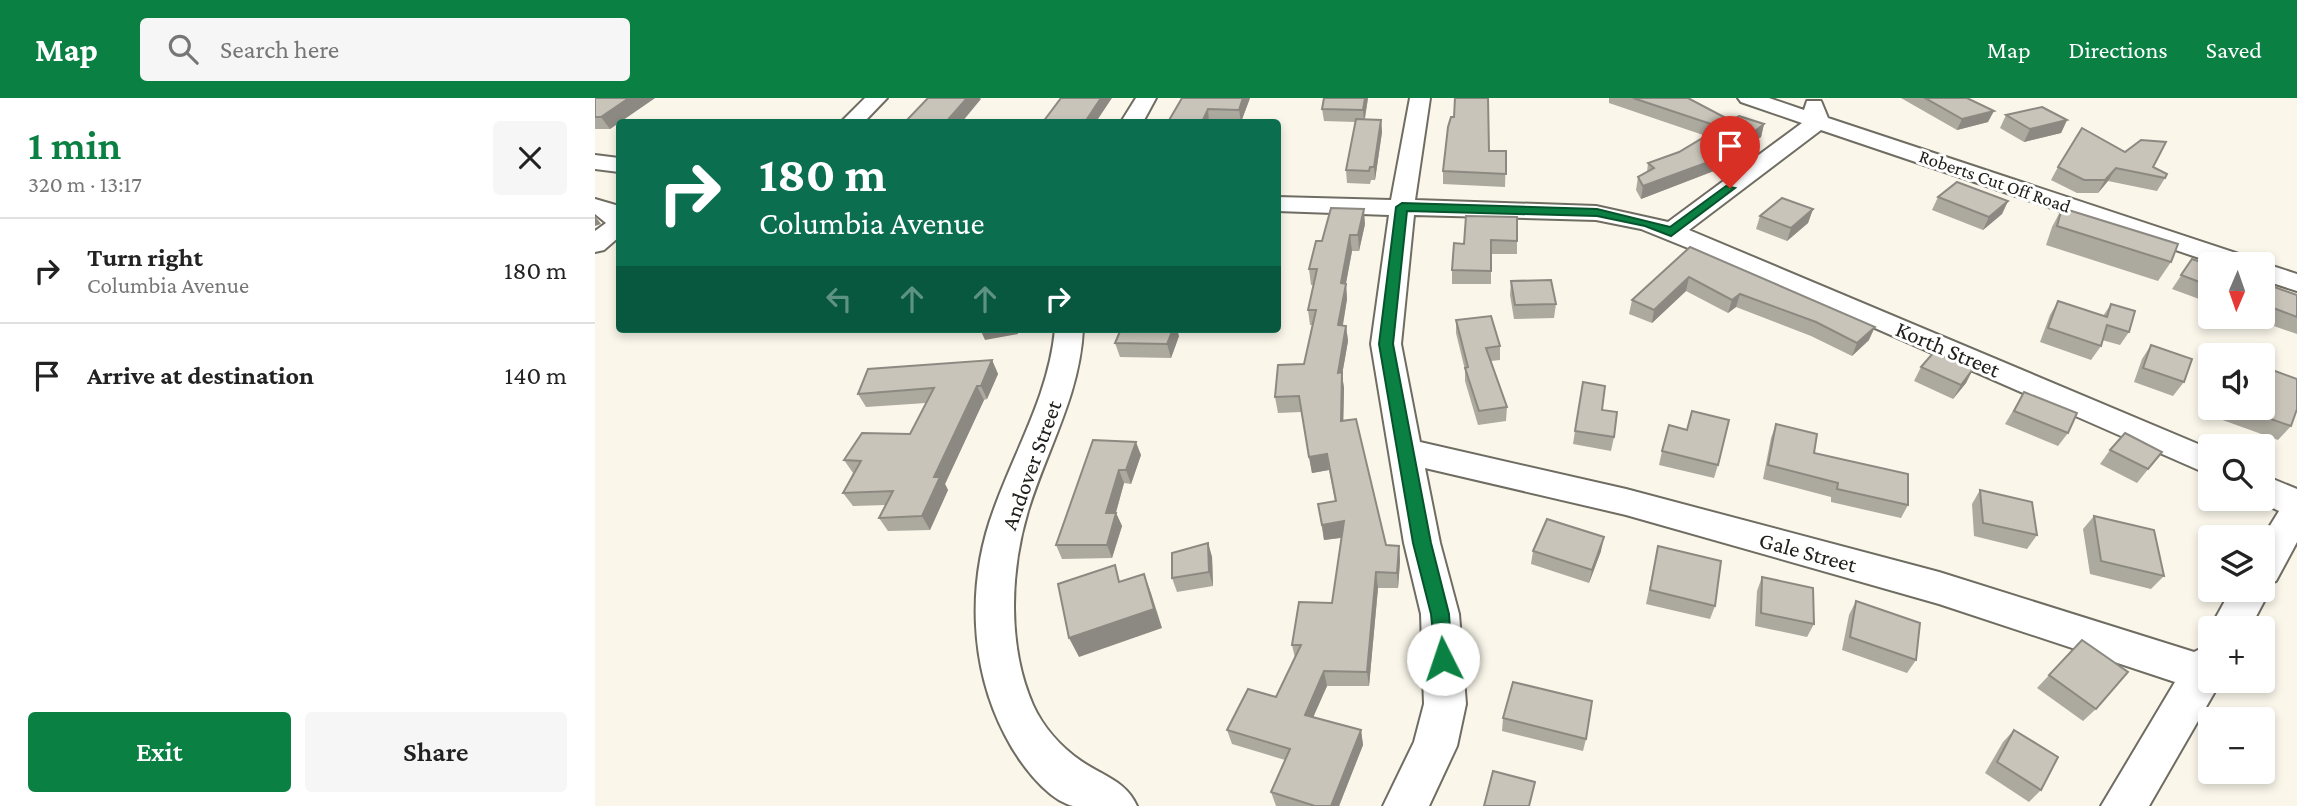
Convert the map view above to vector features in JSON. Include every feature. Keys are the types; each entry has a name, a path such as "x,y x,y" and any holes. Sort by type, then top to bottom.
{"street":[{"path":"855,119 877,98"},
{"path":"1134,119 1146,98"},
{"path":"1406,806 1436,746 1445,704 1440,614 1422,543 1386,344 1402,207 1420,98"},
{"name":"Roberts Cut Off Road","path":"1748,98 2206,252"},
{"path":"1678,235 1818,122 1811,98"},
{"path":"595,162 616,164"},
{"name":"Korth Street","path":"1281,204 1597,213 1648,223 2198,458"},
{"path":"595,206 612,212 616,219"},
{"path":"595,244 616,226"},
{"path":"2275,275 2297,283"},
{"name":"Andover Street","path":"1068,333 1063,375 1009,514 997,569 996,624 1003,679 1019,724 1051,765 1114,806"},
{"name":"Gale Street","path":"1406,451 1626,502 1939,588 2198,664"},
{"path":"2275,494 2297,504"},
{"path":"2275,549 2297,510"},
{"path":"2124,806 2198,682"}],"building":[{"path":"595,98 629,98 601,117 595,117"},
{"path":"928,98 967,98 949,119 908,119"},
{"path":"1061,98 1101,98 1087,119 1045,119"},
{"path":"1182,98 1243,98 1239,110 1208,109 1203,119 1170,119"},
{"path":"1324,98 1365,98 1363,110 1322,109"},
{"path":"1455,98 1488,98 1489,151 1506,151 1506,174 1443,171 1448,127 1451,117 1454,117"},
{"path":"1633,98 1688,98 1724,117 1720,127"},
{"path":"1925,98 1967,98 1994,111 1962,119"},
{"path":"2042,107 2067,120 2030,129 2006,115"},
{"path":"1739,116 1764,124 1750,135 1753,136 1722,157 1643,186 1638,177 1654,168 1648,163 1679,152"},
{"path":"1356,119 1381,120 1374,167 1370,167 1369,171 1346,170"},
{"path":"2082,128 2125,152 2141,140 2166,142 2153,167 2167,174 2165,178 2116,168 2105,180 2084,180 2058,167"},
{"path":"1957,182 2008,201 1989,217 1938,197"},
{"path":"1782,198 1813,209 1791,228 1760,216"},
{"path":"1331,208 1364,209 1358,235 1350,235 1341,283 1346,284 1338,325 1346,326 1338,373 1342,372 1341,421 1356,419 1386,545 1399,546 1397,573 1376,572 1367,672 1324,671 1305,715 1361,730 1331,806 1315,806 1271,792 1290,749 1227,730 1248,689 1276,697 1301,645 1292,645 1299,602 1332,603 1344,521 1322,525 1318,504 1336,501 1327,454 1309,457 1299,396 1275,397 1278,365 1304,364 1316,310 1308,310 1317,269 1309,269 1316,241 1322,241"},
{"path":"2062,208 2178,244 2171,262 2057,226"},
{"path":"1466,216 1517,217 1517,241 1491,240 1491,271 1452,270 1454,243 1464,244"},
{"path":"1690,247 1875,327 1857,343 1816,322 1740,294 1732,300 1689,277 1654,310 1632,300"},
{"path":"2192,259 2198,261 2198,281 2181,275"},
{"path":"1551,280 1556,304 1515,305 1511,281"},
{"path":"2275,287 2297,295 2297,317 2275,309"},
{"path":"2058,301 2107,317 2111,304 2135,311 2129,332 2107,325 2101,346 2048,328"},
{"path":"1491,316 1500,346 1486,348 1507,407 1479,411 1465,368 1468,367 1456,320"},
{"path":"1119,333 1171,333 1167,344 1115,343"},
{"path":"2151,345 2192,359 2184,382 2143,368"},
{"path":"1934,352 1973,369 1961,385 1921,367"},
{"path":"992,360 934,477 940,477 922,516 879,518 893,491 843,493 861,461 844,460 862,433 910,434 934,388 858,394 868,369"},
{"path":"2275,371 2297,379 2297,409 2291,426 2274,420"},
{"path":"1583,382 1605,386 1602,410 1617,412 1614,437 1575,431"},
{"path":"2024,392 2077,413 2068,433 2014,411"},
{"path":"1692,411 1729,420 1718,465 1662,451 1669,425 1687,430"},
{"path":"1776,424 1817,434 1814,453 1908,474 1908,505 1837,489 1838,483 1768,465"},
{"path":"2125,433 2162,452 2148,469 2110,450"},
{"path":"1093,440 1136,442 1126,470 1119,470 1106,513 1116,513 1107,545 1056,545"},
{"path":"1980,490 2032,502 2037,535 1983,523"},
{"path":"2094,516 2154,530 2164,576 2101,561"},
{"path":"1547,519 1604,537 1592,570 1533,551"},
{"path":"1208,543 1209,572 1172,578 1172,553"},
{"path":"1658,546 1721,561 1715,606 1650,590"},
{"path":"1115,565 1119,582 1144,574 1154,609 1069,638 1058,584"},
{"path":"1762,577 1813,588 1814,624 1761,613"},
{"path":"1856,601 1920,623 1916,660 1850,637"},
{"path":"2082,640 2128,672 2096,709 2049,675"},
{"path":"1513,682 1592,701 1586,739 1503,718"},
{"path":"2014,730 2058,757 2041,790 1997,762"},
{"path":"1493,771 1535,782 1529,806 1484,806"}],"route":[{"path":"1443,659 1440,614 1422,543 1386,344 1402,207 1597,213 1648,223 1671,232 1730,188"}]}
